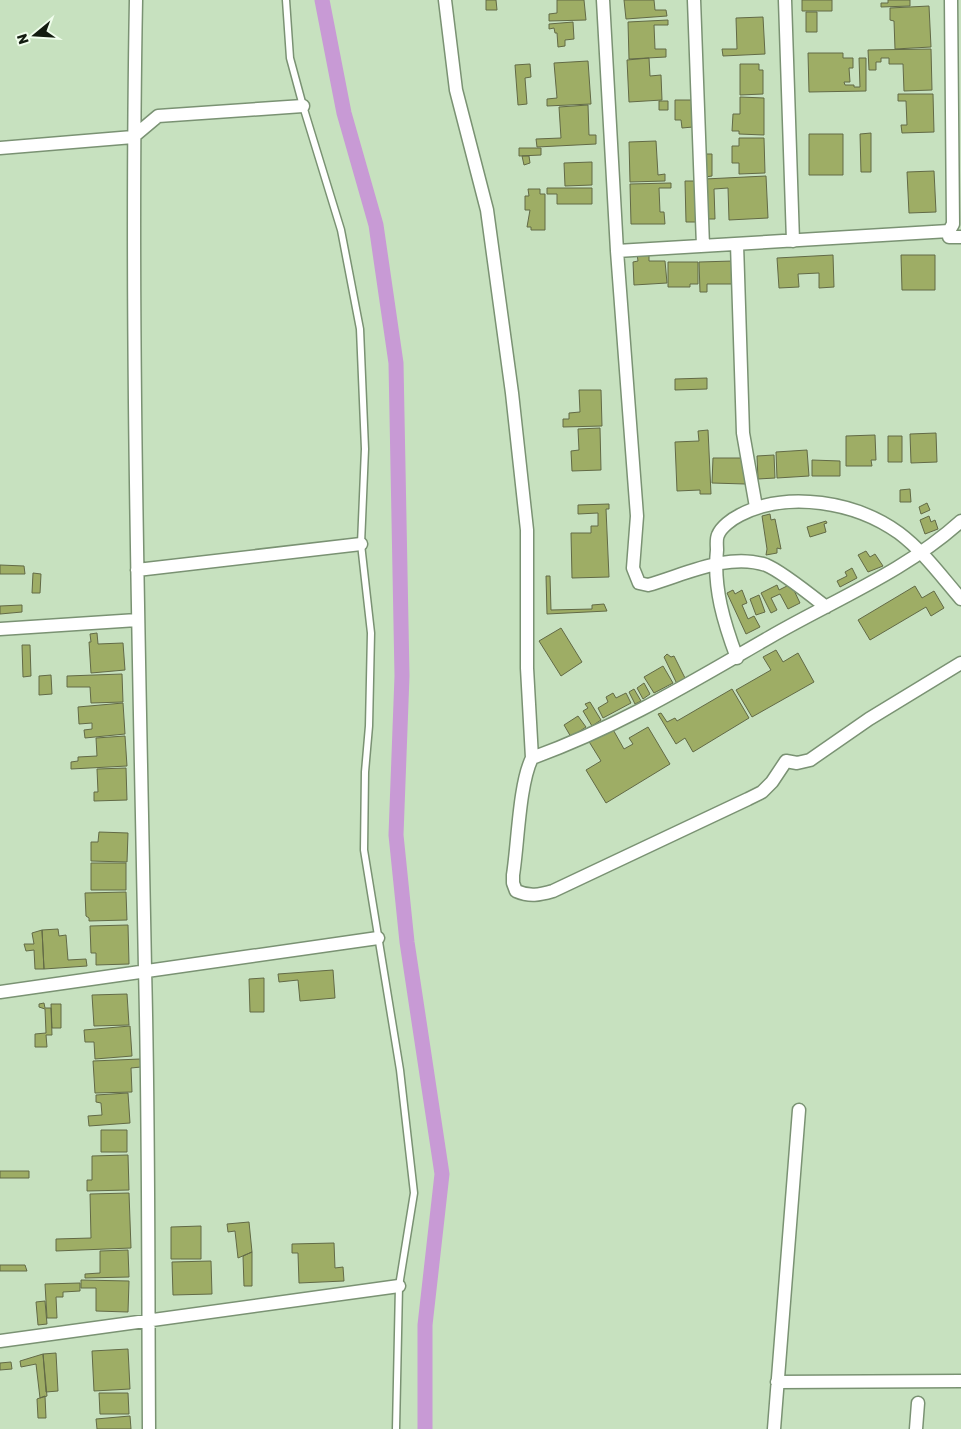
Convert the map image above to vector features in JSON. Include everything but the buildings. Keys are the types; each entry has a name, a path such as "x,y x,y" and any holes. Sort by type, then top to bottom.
{"street":[{"path":"136,0 133,137 137,620 146,972 149,1429"},
{"path":"445,0 456,90 487,210 512,393 527,530 526,668 532,758 528,766 524,791 513,883 516,890 521,893 538,896 604,868 624,856 755,796 772,782 786,761 797,763 810,760 870,719 961,663"},
{"path":"603,0 617,251 637,516 633,568 635,576 639,583 648,585 715,565 746,560 768,566 826,607"},
{"path":"694,0 703,246"},
{"path":"785,0 794,241"},
{"path":"951,0 953,224 949,231 949,237 961,237"},
{"path":"0,148 133,137 158,116 303,106"},
{"path":"617,251 949,231"},
{"path":"737,244 744,433 756,507"},
{"path":"737,658 718,594 715,565 718,535 731,520 756,507 800,501 834,506 871,518 898,532 920,552 961,600"},
{"path":"532,758 578,741 653,705 920,552 961,521"},
{"path":"137,570 361,544"},
{"path":"0,629 137,620"},
{"path":"0,992 378,938"},
{"path":"774,1429 799,1110"},
{"path":"0,1341 399,1286"},
{"path":"777,1382 961,1381"},
{"path":"916,1429 918,1403"}],"lane":[{"path":"286,0 290,58 342,230 360,329 365,449 361,544 371,633 369,726 364,772 364,850 400,1070 414,1193 399,1286 396,1429"}],"waterway":[{"path":"322,0 344,113 376,225 396,363 402,676 396,835 407,942 442,1174 425,1325 425,1429"}]}
